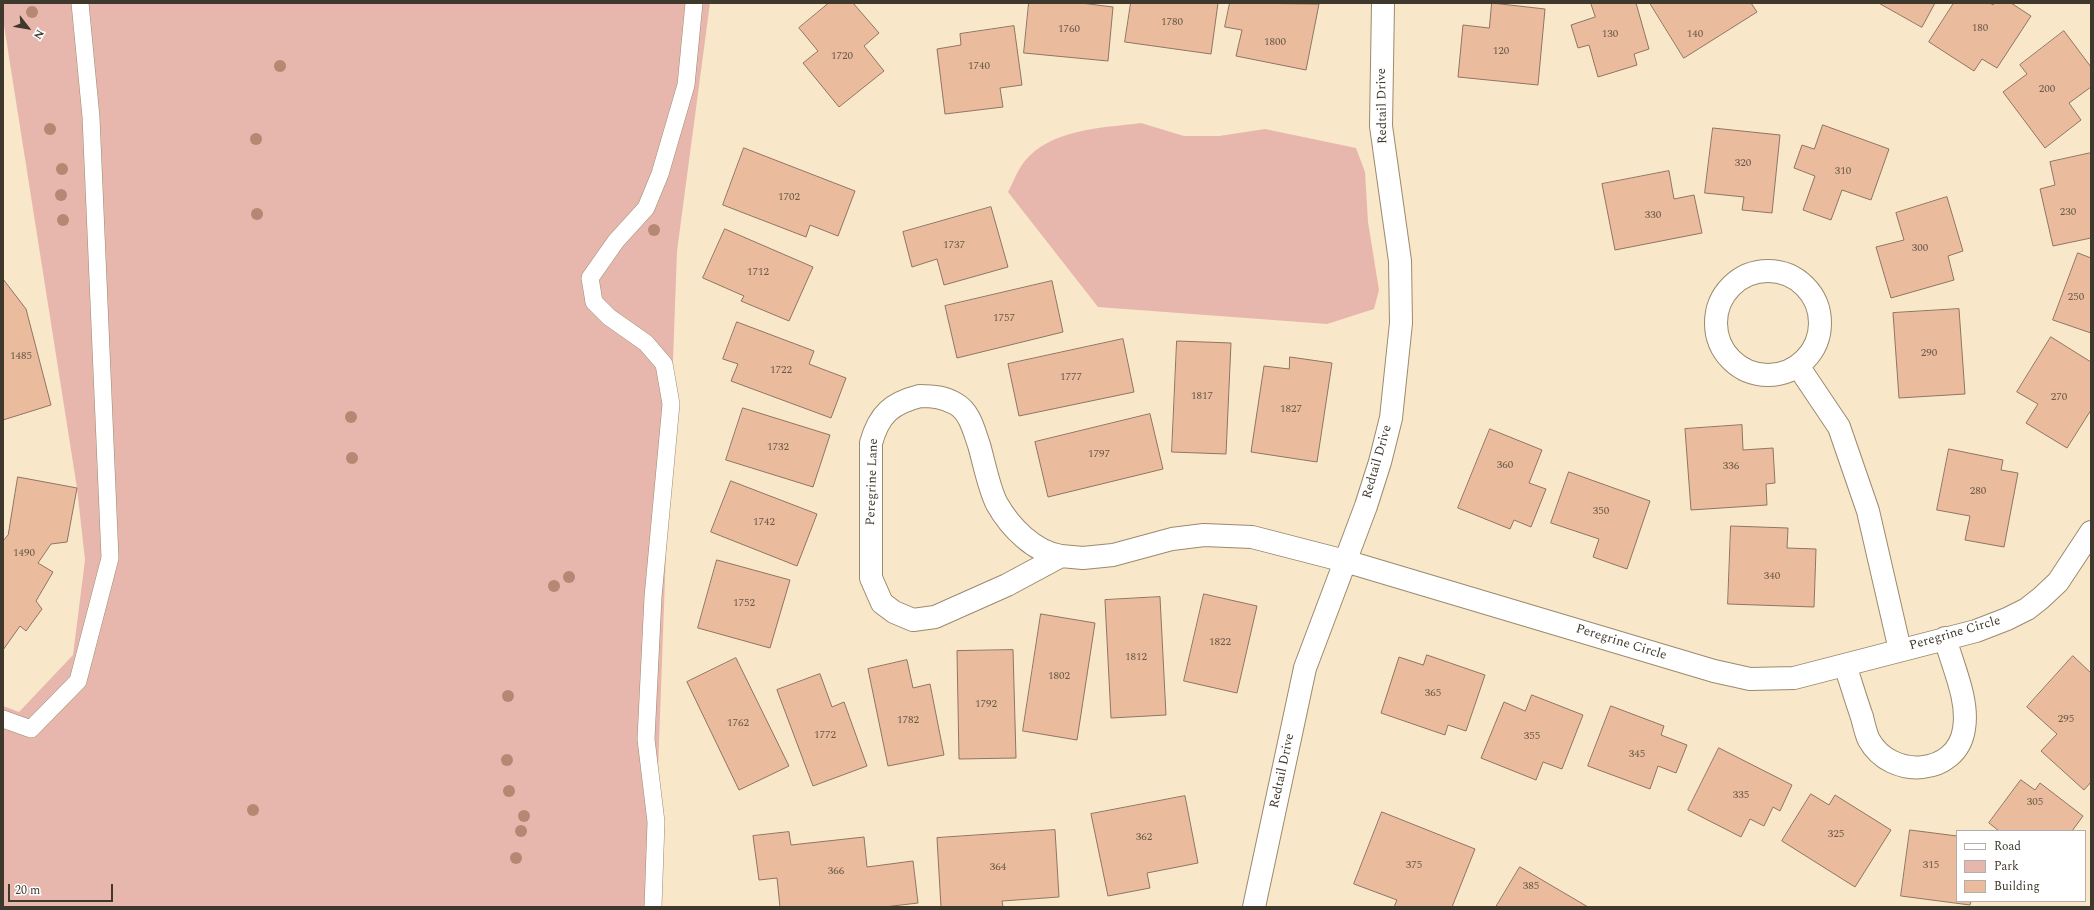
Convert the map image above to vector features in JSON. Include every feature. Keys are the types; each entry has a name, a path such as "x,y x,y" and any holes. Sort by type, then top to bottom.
{"street":[{"name":"Redtail Drive","path":"1254,907 1305,668 1373,484 1391,418 1401,323 1400,261 1381,126 1383,3"},
{"path":"1768,271 1786,274 1802,283 1814,298 1820,315 1820,334 1812,352 1798,366 1780,374 1761,375 1742,368 1728,355 1718,338 1716,319 1722,300 1733,284 1749,274 1768,271"},
{"name":"Peregrine Circle","path":"1798,366 1840,427 1868,512 1900,650"},
{"name":"Peregrine Lane","path":"1061,556 1007,585 935,617 913,620 894,612 882,603 871,578 871,443 875,428 884,415 902,401 920,396 939,397 957,404 971,420 997,504 1017,531 1032,545 1053,555 1061,556 1077,558 1113,555 1172,539 1204,535 1252,537 1345,561"},
{"name":"Peregrine Circle","path":"1345,561 1714,671 1750,679 1794,678 1976,631 2007,619 2027,609 2058,582 2091,532"},
{"path":"1845,665 1869,740 1882,756 1900,767 1920,769 1940,763 1955,749 1964,731 1966,711 1945,638"}],"lane":[{"path":"3,719 31,729 78,681 110,558 91,117 80,3"},
{"path":"653,907 656,822 646,739 653,596 671,404 664,364 646,343 609,317 594,302 590,278 616,241 646,208 660,174 686,85 694,3"}],"green space":[{"path":"3,3 710,3 677,251 653,907 3,907 3,706 19,712 73,655 85,560 77,488 3,19"},
{"path":"1141,123 1184,136 1219,136 1265,129 1356,148 1365,172 1368,222 1379,290 1374,309 1327,324 1098,307 1008,192 1024,162 1035,151 1048,143 1062,136 1078,132"}],"building":[{"path":"829,3 853,3 879,33 864,46 884,71 839,107 803,63 818,51 799,28"},
{"path":"1029,3 1081,3 1113,7 1108,61 1024,53"},
{"path":"1131,3 1218,3 1211,54 1125,42"},
{"path":"1230,3 1319,4 1306,70 1236,56 1242,30 1225,27"},
{"path":"1492,3 1545,9 1538,85 1458,77 1463,25 1489,28"},
{"path":"1591,3 1636,3 1649,49 1634,54 1637,65 1598,77 1589,45 1578,48 1571,25 1595,17"},
{"path":"1650,3 1751,3 1757,12 1684,58"},
{"path":"1879,3 1935,3 1922,27"},
{"path":"1954,3 1990,3 1993,5 1994,3 2011,3 2031,16 1997,68 1982,59 1974,71 1929,42"},
{"path":"1014,26 1022,85 1000,88 1003,107 945,114 937,49 961,45 960,34"},
{"path":"2064,31 2091,67 2091,87 2069,103 2081,120 2045,148 2003,92 2027,74 2020,65"},
{"path":"1823,125 1889,149 1871,200 1842,190 1831,220 1803,210 1815,176 1794,168 1802,145 1814,149"},
{"path":"1713,128 1780,135 1772,213 1742,210 1744,197 1705,193"},
{"path":"744,148 855,191 838,236 810,225 806,237 723,205"},
{"path":"2091,153 2091,238 2053,246 2040,189 2055,185 2050,162"},
{"path":"1669,171 1674,199 1694,195 1702,233 1615,250 1602,184"},
{"path":"1947,197 1963,251 1948,256 1954,280 1891,298 1876,247 1904,240 1896,213"},
{"path":"991,207 1008,267 944,285 937,259 912,267 903,232"},
{"path":"725,229 813,267 789,321 741,301 744,296 703,278"},
{"path":"2078,253 2091,258 2091,333 2053,320"},
{"path":"3,279 26,309 51,405 3,420"},
{"path":"1052,281 1063,332 957,358 945,306"},
{"path":"1959,309 1965,394 1899,398 1893,313"},
{"path":"737,322 814,351 809,364 846,378 831,418 731,381 738,364 723,359"},
{"path":"2051,337 2091,362 2091,410 2067,448 2026,423 2038,404 2017,392"},
{"path":"1123,339 1134,392 1019,416 1008,364"},
{"path":"1177,341 1231,343 1226,454 1172,452"},
{"path":"1290,357 1332,363 1317,462 1251,452 1264,366 1289,369"},
{"path":"743,408 830,435 813,487 726,460"},
{"path":"1150,414 1163,469 1048,497 1035,442"},
{"path":"1742,425 1743,450 1773,448 1775,483 1766,484 1767,505 1691,510 1685,429"},
{"path":"1490,429 1542,450 1529,483 1546,489 1531,527 1514,520 1510,529 1458,508"},
{"path":"1949,449 2003,460 2001,470 2018,473 2004,547 1965,540 1970,516 1937,510"},
{"path":"1569,472 1650,501 1627,569 1593,557 1599,539 1551,523"},
{"path":"18,477 77,488 67,542 51,544 38,563 53,572 36,601 42,609 26,631 20,626 3,650 3,541 8,535"},
{"path":"731,481 817,514 797,566 711,532"},
{"path":"1731,526 1788,528 1787,548 1816,549 1814,607 1728,604"},
{"path":"717,560 790,580 770,648 698,628"},
{"path":"1204,594 1257,606 1237,693 1184,681"},
{"path":"1160,597 1166,715 1111,718 1105,600"},
{"path":"1041,614 1095,623 1077,740 1023,731"},
{"path":"1013,650 1016,758 959,759 957,651"},
{"path":"1427,655 1485,675 1466,731 1448,725 1445,735 1381,713 1399,657 1423,665"},
{"path":"2073,656 2091,673 2091,782 2084,790 2041,751 2057,734 2027,707"},
{"path":"736,658 789,766 739,790 687,682"},
{"path":"907,660 913,688 930,684 944,755 888,766 868,669"},
{"path":"820,674 832,707 844,702 867,766 813,786 777,690"},
{"path":"1532,695 1583,715 1562,769 1543,762 1536,780 1481,758 1504,702 1525,711"},
{"path":"1611,706 1664,726 1661,735 1687,745 1676,773 1658,766 1650,789 1588,766"},
{"path":"1719,748 1792,785 1780,811 1773,807 1764,826 1750,819 1741,837 1688,810"},
{"path":"2021,780 2035,790 2040,783 2083,816 2073,830 1998,830 1989,823"},
{"path":"1811,794 1829,805 1835,795 1891,830 1855,887 1782,841"},
{"path":"1185,796 1198,863 1147,873 1150,888 1108,896 1091,814"},
{"path":"1382,812 1475,849 1452,907 1394,907 1397,900 1354,884"},
{"path":"1055,830 1059,897 1002,901 1003,907 941,907 937,838"},
{"path":"1910,830 1956,836 1956,902 1971,902 1970,905 1901,896"},
{"path":"789,832 791,845 864,837 867,867 913,861 918,903 884,907 780,907 777,878 759,880 753,836"},
{"path":"1520,867 1588,907 1496,907"}]}
